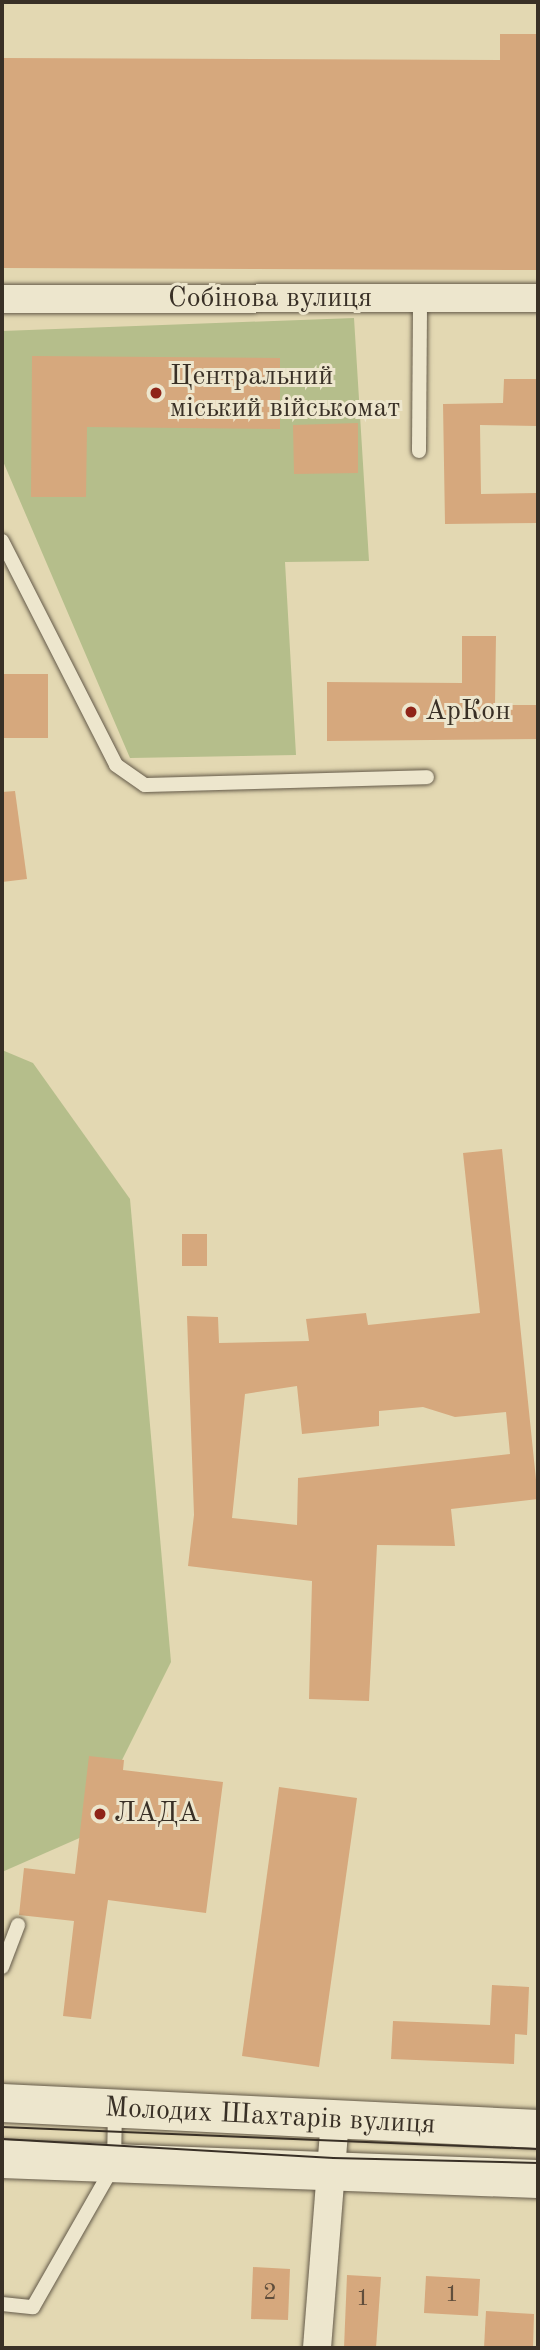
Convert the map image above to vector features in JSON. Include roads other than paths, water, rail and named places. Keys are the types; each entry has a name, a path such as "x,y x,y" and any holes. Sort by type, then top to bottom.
{"main road":[{"name":"Молодих Шахтарів вулиця","path":"2,2103 335,2122 538,2129"},
{"name":"Молодих Шахтарів вулиця","path":"2,2159 538,2179"}],"street":[{"name":"Собінова вулиця","path":"2,299 538,298"},
{"path":"317,2348 335,2122"}],"lane":[{"path":"419,451 420,299"},
{"path":"2,541 116,765 145,785 427,777"},
{"path":"2,1967 18,1925"},
{"path":"2,2304 33,2307 114,2165 116,2109"}],"tram line":[{"path":"2,2127 538,2149"},
{"path":"2,2139 333,2158 538,2163"}],"place":[{"name":"Центральний міський військомат","path":"156,393"},
{"name":"АрКон","path":"411,712"},
{"name":"ЛАДА","path":"100,1814"}]}
